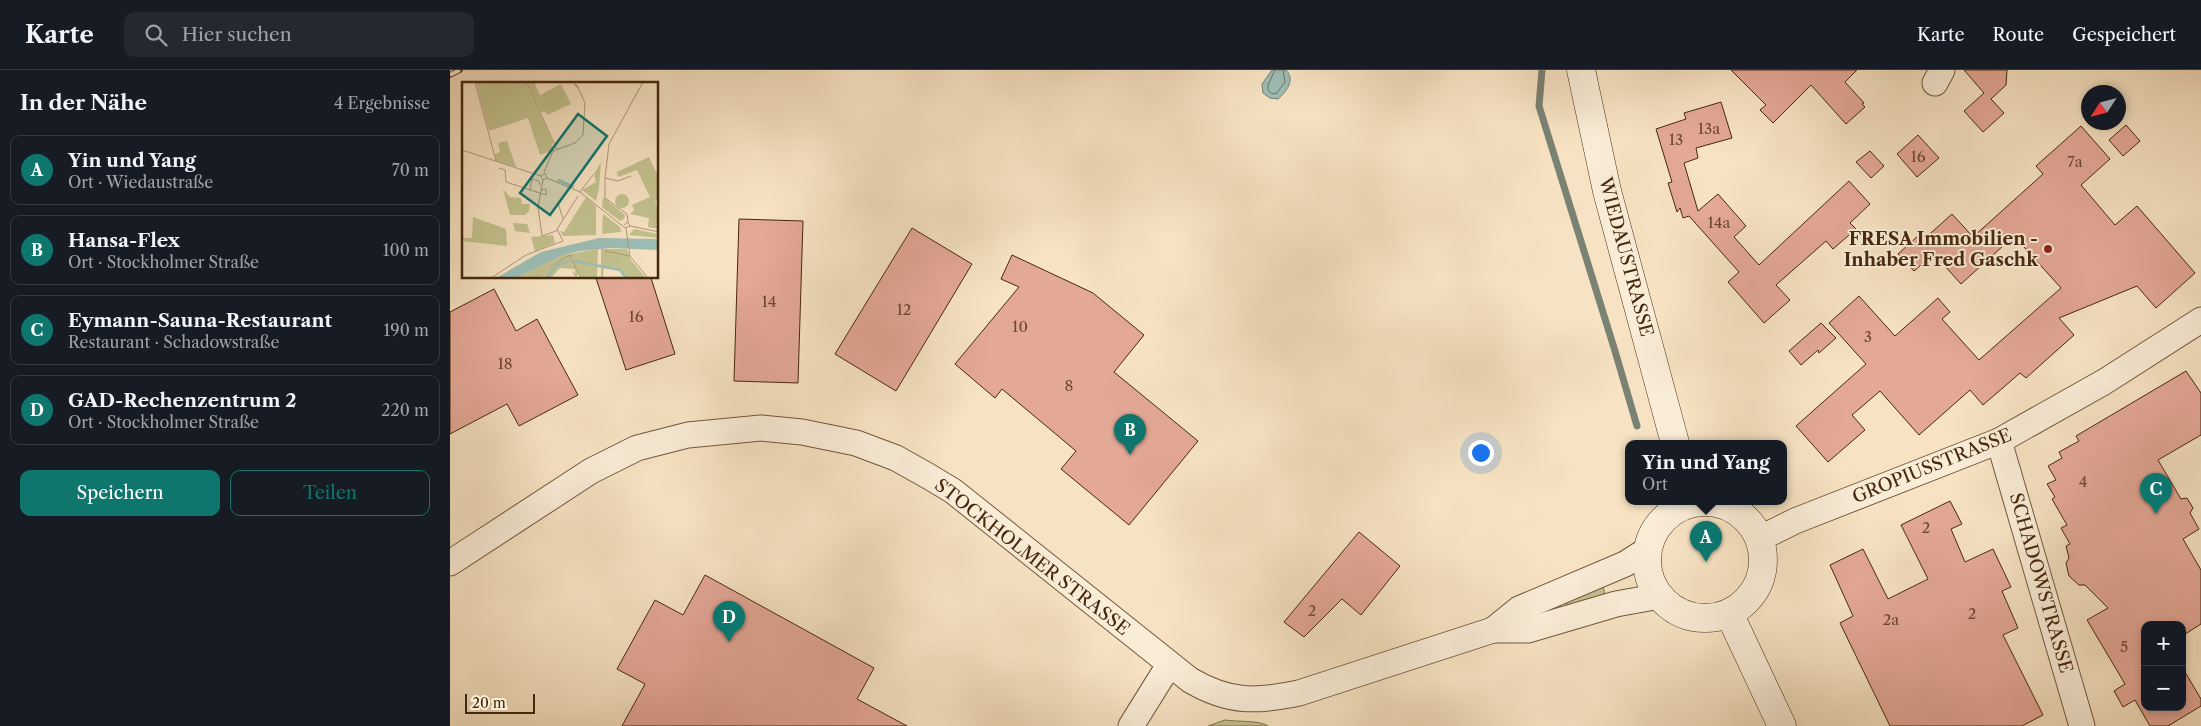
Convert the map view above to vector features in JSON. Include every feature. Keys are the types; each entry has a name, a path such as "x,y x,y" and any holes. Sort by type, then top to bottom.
{"main road":[{"name":"WIEDAUSTRASSE","path":"1581,70 1607,191 1674,440"},
{"path":"1683,505 1657,526 1647,550 1647,565 1650,579 1660,596 1674,609 1691,616 1710,618 1729,613 1744,603 1755,590 1762,574 1763,556 1759,539 1751,524 1738,512 1725,505"},
{"path":"1729,613 1782,726"}],"street":[{"name":"GROPIUSSTRASSE","path":"1759,539 1795,521 1999,441 2104,382 2201,320"},
{"name":"STOCKHOLMER STRASSE","path":"450,563 591,471 637,448 688,435 761,428 802,432 856,443 896,458 928,476 953,491 1169,665 1208,691 1244,700 1262,700 1299,693 1493,630 1528,630 1610,606 1660,596"},
{"name":"SCHADOWSTRASSE","path":"1999,441 2044,590 2082,726"},
{"name":"STOCKHOLMER STRASSE","path":"1493,630 1519,609 1625,564 1647,550"},
{"path":"1131,726 1169,665"}],"shaded area":[{"path":"1603,587 1606,598 1568,607 1566,605 1569,599"},
{"path":"1225,720 1254,722 1268,726 1208,726"}],"water":[{"path":"1272,70 1286,70 1290,78 1289,86 1278,99 1270,98 1263,93 1262,84"}],"building":[{"path":"1731,70 1857,70 1845,82 1864,103 1862,104 1865,107 1846,124 1811,85 1773,123 1760,110 1766,105"},
{"path":"1964,70 2007,70 2006,85 1991,99 2004,113 1983,132 1964,111 1984,93"},
{"path":"1721,102 1732,138 1696,148 1698,158 1684,163 1698,211 1718,194 1746,226 1734,237 1759,265 1849,181 1870,204 1850,223 1856,229 1833,249 1826,241 1776,285 1790,300 1764,323 1728,282 1739,272 1689,216 1683,218 1680,208 1677,212 1668,183 1672,182 1656,129 1686,119 1684,113"},
{"path":"2126,125 2140,141 2123,156 2109,140 2120,130 2126,130"},
{"path":"2081,126 2081,130 2085,130 2110,159 2081,185 2115,225 2137,206 2195,273 2156,308 2137,286 2059,318 2074,335 2026,378 2020,373 1983,405 1970,390 1919,435 1880,391 1852,415 1865,430 1828,462 1796,426 1866,364 1829,323 1859,296 1895,336 1938,298 1950,312 1942,319 1979,360 2061,288 2014,236 1961,284 1934,254 1914,271 1898,254 1919,235 1923,240 1952,214 1973,237 2043,174 2036,166"},
{"path":"1918,135 1939,158 1917,177 1897,154"},
{"path":"1870,151 1884,166 1871,178 1856,162"},
{"path":"739,219 803,221 798,383 734,381"},
{"path":"912,228 972,264 896,391 835,354"},
{"path":"1012,255 1093,293 1144,335 1114,372 1198,441 1129,525 1061,469 1076,451 1002,389 995,398 955,364 1019,287 1001,279"},
{"path":"596,279 651,279 675,354 626,370"},
{"path":"494,289 516,331 537,319 578,395 519,426 507,404 450,434 450,312"},
{"path":"1821,323 1836,338 1801,365 1789,351"},
{"path":"2186,371 2201,393 2201,435 2158,460 2181,499 2187,498 2193,508 2190,513 2199,529 2183,539 2201,570 2201,624 2186,633 2186,621 2141,621 2141,710 2135,700 2123,707 2114,691 2125,684 2087,620 2108,608 2085,585 2079,585 2069,576 2066,563 2069,558 2066,546 2070,544 2061,528 2067,525 2052,499 2055,497 2047,484 2056,480 2048,466 2062,458 2059,452 2079,441 2076,436"},
{"path":"1950,501 1962,524 1951,529 1965,562 1993,549 2011,587 2002,591 2018,628 2003,635 2043,715 2022,726 1890,726 1840,623 1853,616 1830,565 1863,549 1888,599 1928,579 1901,525"},
{"path":"1359,532 1400,566 1361,615 1342,599 1304,637 1284,622"},
{"path":"705,575 874,668 857,699 907,726 622,726 645,684 617,669 655,600 683,615"},
{"path":"2186,674 2201,699 2201,706 2168,726 2150,726 2141,711 2186,711"}],"waterway":[{"path":"1542,70 1539,106 1637,426"}],"railway":[{"path":"450,75 460,70"}],"place":[{"name":"FRESA Immobilien - Inhaber Fred Gaschk","path":"2048,249"},
{"name":"Hansa-Flex","path":"1130,455"},
{"name":"Eymann-Sauna-Restaurant","path":"2156,514"},
{"name":"Yin und Yang","path":"1706,562"},
{"name":"GAD-Rechenzentrum 2","path":"729,642"}]}
